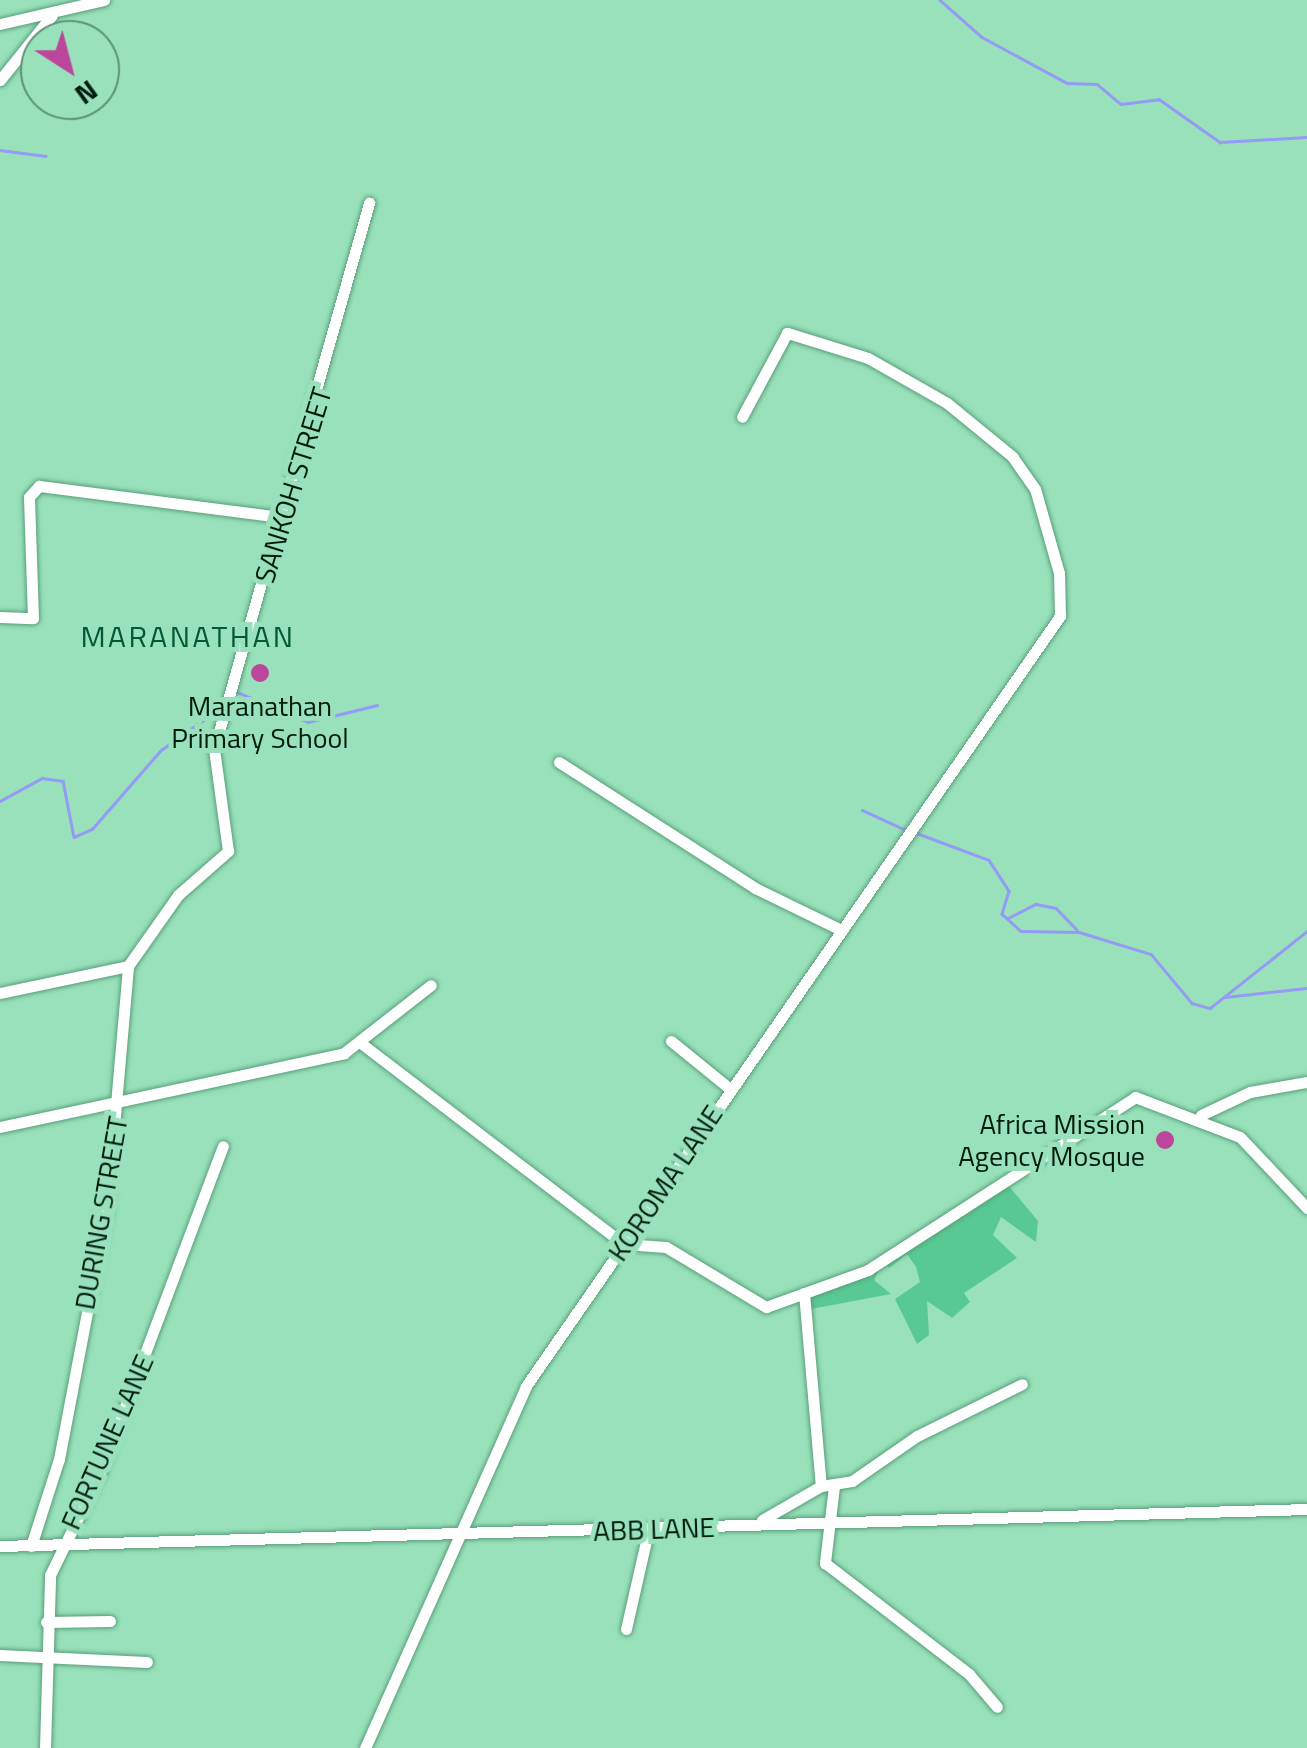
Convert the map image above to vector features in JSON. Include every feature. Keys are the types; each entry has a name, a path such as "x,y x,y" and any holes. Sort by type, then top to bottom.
{"street":[{"path":"0,24 104,0"},
{"path":"0,80 52,15"},
{"name":"SANKOH STREET","path":"128,966 178,895 228,851 214,749 324,385 347,255 369,203"},
{"name":"KOROMA LANE","path":"365,1748 526,1386 837,928 1060,616 1061,592 1036,488 1013,457 946,403 868,358 787,334 742,417"},
{"path":"0,617 26,622 34,612 29,497 40,486 281,517"},
{"path":"559,762 755,888 837,928"},
{"path":"0,993 128,966"},
{"name":"DURING STREET","path":"31,1546 59,1459 120,1108 128,966"},
{"path":"0,1127 120,1108 362,1044 431,985"},
{"path":"671,1041 729,1088"},
{"path":"362,1044 624,1244 666,1248 766,1307 868,1270 1135,1097 1200,1115 1257,1152 1307,1208"},
{"path":"1200,1115 1250,1092 1307,1082"},
{"name":"FORTUNE LANE","path":"46,1748 50,1660 46,1622 60,1545 100,1473 224,1146"},
{"path":"804,1294 828,1486 830,1520 825,1563 969,1674 997,1707"},
{"path":"757,1523 1022,1384"},
{"name":"ABB LANE","path":"0,1546 648,1532 830,1520 1307,1509"},
{"path":"626,1629 648,1532"},
{"path":"46,1622 110,1621"},
{"path":"0,1654 50,1660 147,1662"}],"green space":[{"path":"1003,1179 1038,1221 1036,1242 1001,1217 993,1235 1017,1258 964,1293 970,1302 952,1318 927,1301 929,1335 917,1344 895,1299 920,1282 916,1267 907,1254 889,1268 884,1262"},
{"path":"882,1264 874,1280 891,1294 811,1309 808,1295"}],"waterway":[{"path":"940,0 982,37 1067,83 1097,84 1121,104 1159,99 1220,142 1307,137"},
{"path":"0,150 46,156"},
{"path":"237,692 308,722 377,705"},
{"path":"0,801 42,778 63,781 74,837 92,829 161,750 220,708"},
{"path":"862,810 906,830"},
{"path":"914,832 989,860 1009,891 1002,914 1021,931 1079,932 1151,954 1192,1003 1210,1008 1307,931"},
{"path":"1008,918 1036,904 1056,908 1077,930"},
{"path":"1225,997 1307,988"}],"place":[{"name":"Maranathan Primary School","path":"260,673"},
{"name":"Africa Mission Agency Mosque","path":"1165,1140"}],"district":[{"name":"MARANATHAN","path":"188,636"}]}
